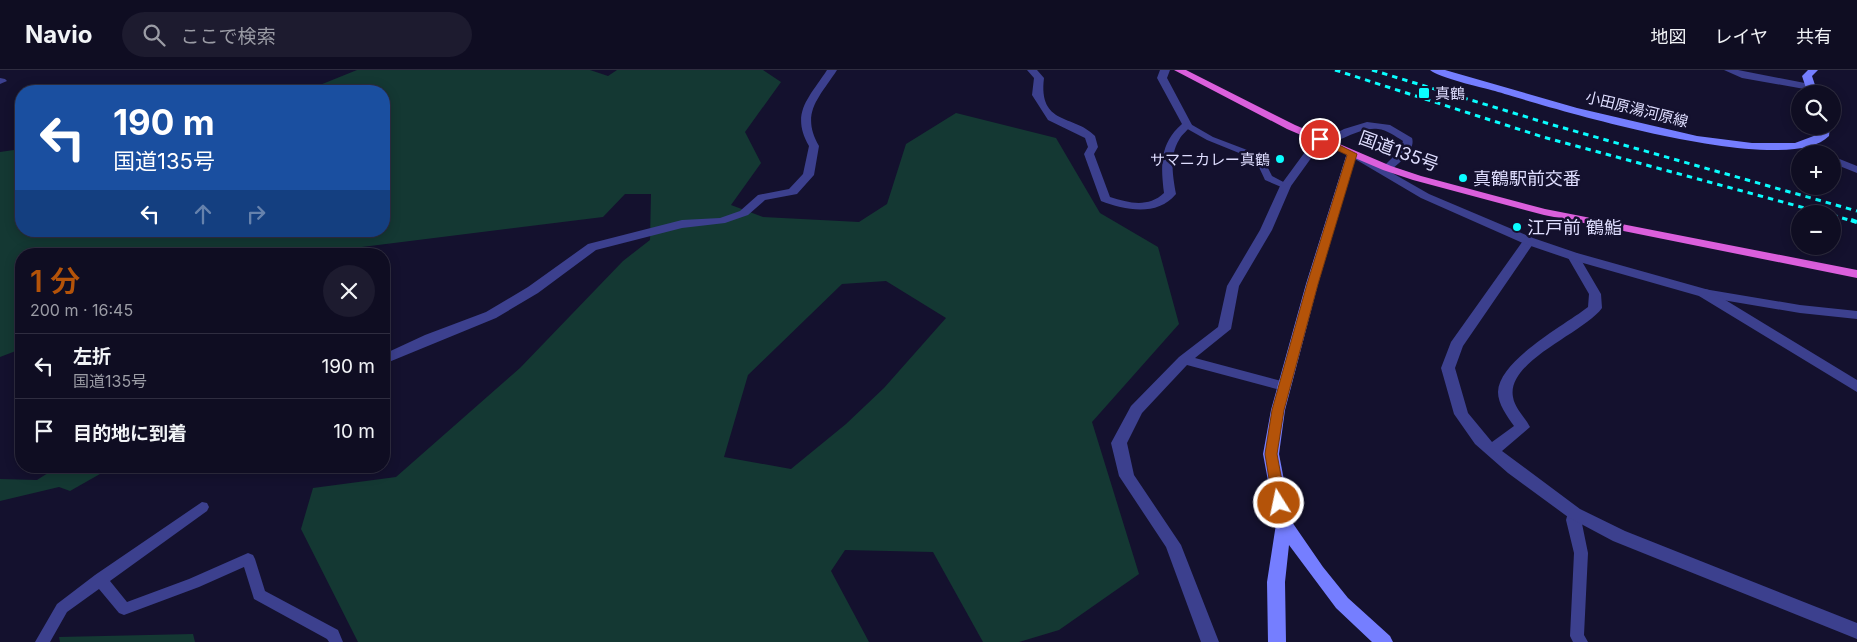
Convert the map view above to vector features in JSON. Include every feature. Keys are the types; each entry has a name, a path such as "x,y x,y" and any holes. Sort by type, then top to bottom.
{"highway":[{"name":"国道135号","path":"1179,70 1264,114 1352,154 1387,168 1486,198 1544,212 1857,274"}],"main road":[{"name":"小田原湯河原線","path":"1435,70 1519,96 1675,135 1735,146 1791,147"},
{"path":"1810,85 1807,76 1813,70"},
{"name":"小田原湯河原線","path":"1808,145 1817,143 1824,135"},
{"path":"1277,642 1276,582 1284,524 1271,448 1284,386 1352,154"},
{"path":"1284,524 1317,572 1342,603 1384,642"}],"street":[{"path":"390,356 430,338 491,315 533,290 592,247 682,224 721,221 744,213 762,197 793,192 808,175 814,146 806,132 806,110 832,70"},
{"path":"1032,70 1039,78 1037,95 1052,118 1090,136 1093,146 1089,154 1105,199 1122,205 1144,207 1162,203 1170,194 1166,153 1179,130 1186,125 1162,78 1165,70"},
{"path":"1730,70 1742,76 1791,86"},
{"path":"1210,642 1173,545 1127,476 1119,442 1136,410 1184,360 1224,329 1233,286 1266,230 1286,186 1323,141 1353,127 1365,124 1399,134 1408,140 1407,145 1398,158 1387,168"},
{"path":"1352,154 1425,196 1529,241 1573,256 1704,293 1800,309 1857,314"},
{"path":"1841,163 1857,170"},
{"path":"1529,241 1456,345 1448,368 1461,414 1480,440 1513,469 1574,513 1653,550 1857,631"},
{"path":"1492,450 1523,427 1508,406 1506,386 1520,365 1595,308 1595,294 1573,256"},
{"path":"1704,293 1857,387"},
{"path":"1184,360 1284,386"}],"lane":[{"path":"1186,125 1224,144 1251,152 1262,162 1268,178 1286,186"},
{"path":"42,642 62,608 202,507"},
{"path":"1574,513 1572,520 1581,553 1577,636 1581,642"},
{"path":"100,579 124,609 194,584 248,559 258,595 333,634 336,642"}],"green space":[{"path":"357,70 590,70 608,76 617,70 763,70 781,82 745,132 761,163 731,205 763,217 859,222 887,204 906,144 956,113 1056,138 1100,213 1158,247 1179,324 1092,422 1139,574 1059,630 1019,642 983,642 933,552 845,550 831,571 869,642 358,642 301,529 313,488 396,477 520,368 623,261 650,240 651,194 625,194 603,217 354,248 15,248 15,351 0,357 0,152 15,150 15,237 390,237 390,85 320,85","holes":["886,281 946,318 884,388 846,424 791,469 724,457 748,375 842,284"]},
{"path":"48,473 102,473 70,491 59,487 0,501 0,479 37,480"},
{"path":"193,634 195,642 60,642 59,637"}],"railway":[{"path":"1335,70 1543,137 1794,205"},
{"path":"1372,70 1553,125 1857,211"},
{"path":"1841,218 1856,222"},
{"path":"1851,220 1857,222"}],"place":[{"name":"真鶴","path":"1424,93"},
{"name":"サマニカレー真鶴","path":"1280,159"},
{"name":"真鶴駅前交番","path":"1463,178"},
{"name":"江戸前 鶴鮨","path":"1517,227"}],"route":[{"path":"1279,503 1271,443 1312,284 1352,154 1320,139"}]}
